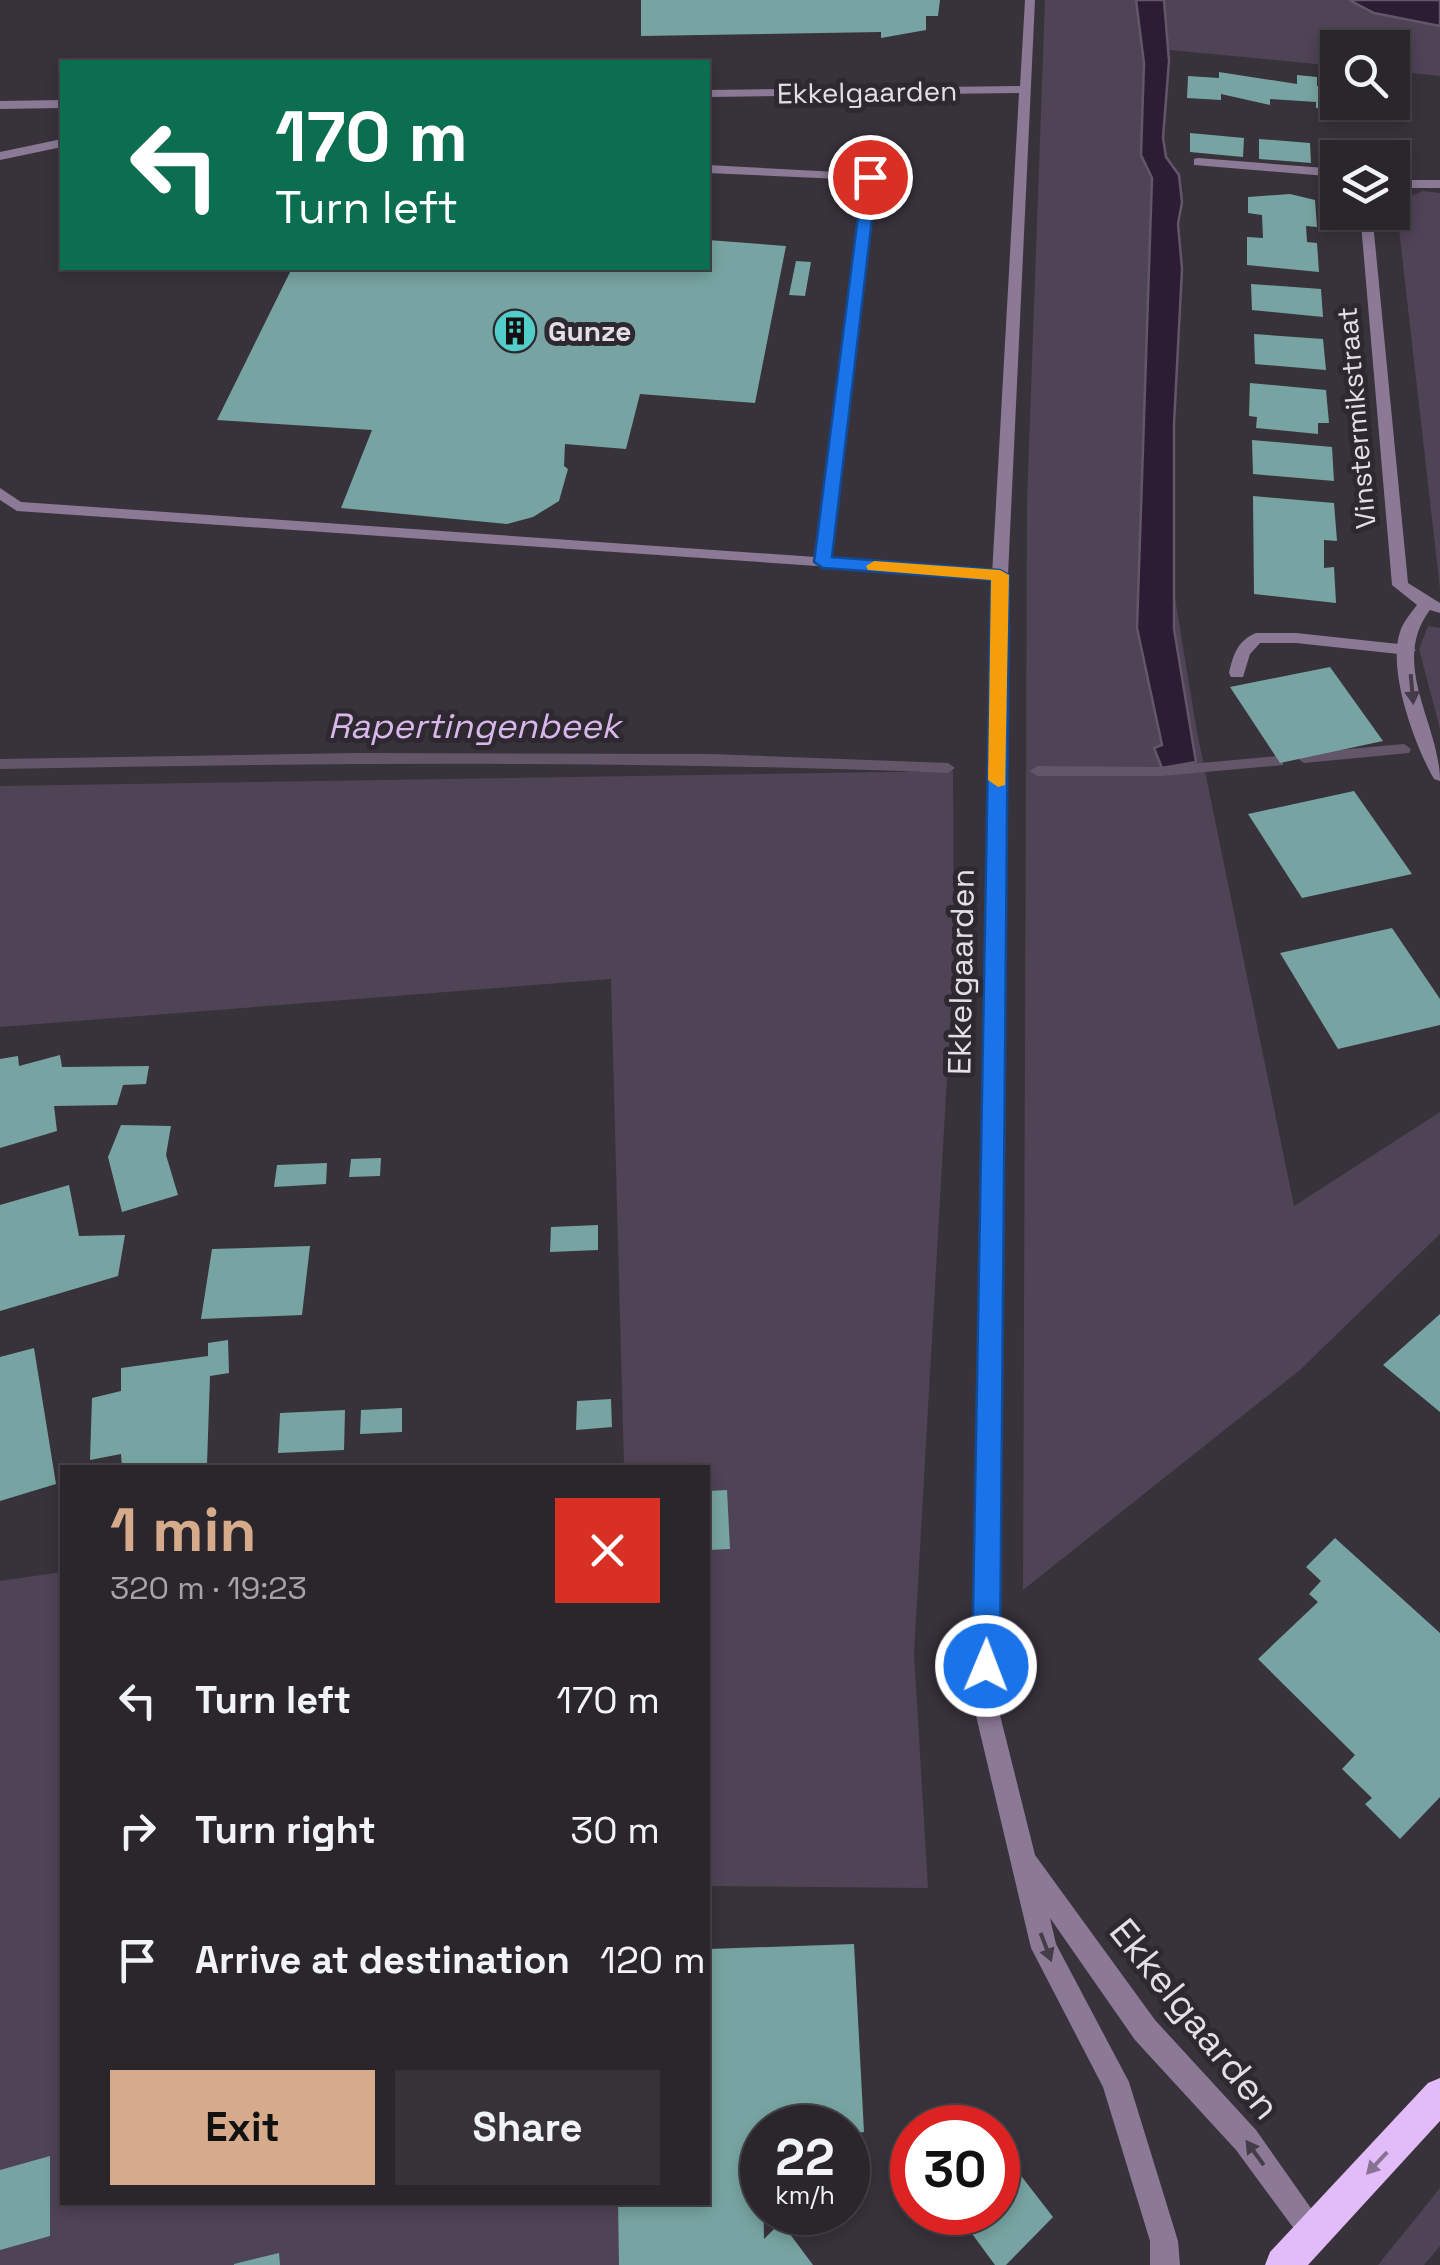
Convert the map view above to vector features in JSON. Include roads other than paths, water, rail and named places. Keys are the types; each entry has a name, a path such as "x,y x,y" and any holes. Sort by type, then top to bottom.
{"main road":[{"path":"1283,2265 1313,2248 1440,2094"}],"street":[{"name":"Ekkelgaarden","path":"1030,0 1000,575 985,1703 1044,1948 1115,2082 1164,2241 1165,2265"},
{"name":"Ekkelgaarden","path":"710,94 1026,89"},
{"path":"0,105 60,104"},
{"path":"0,156 60,144"},
{"path":"1198,162 1320,172"},
{"path":"710,169 870,177 823,562"},
{"path":"1410,184 1440,184"},
{"name":"Vinstermikstraat","path":"1368,230 1400,585 1433,606 1407,633 1413,709 1440,775"},
{"path":"0,493 18,506 1000,575"},
{"path":"1237,673 1242,652 1256,638 1296,638 1408,650"},
{"name":"Ekkelgaarden","path":"1020,1854 1145,2030 1246,2140 1313,2248"}],"waterway":[{"name":"Rapertingenbeek","path":"1304,758 1404,749"},
{"name":"Rapertingenbeek","path":"0,764 592,758 948,768"},
{"name":"Rapertingenbeek","path":"1161,771 1278,761"},
{"name":"Rapertingenbeek","path":"1037,771 1155,771"}],"place":[{"name":"Gunze","path":"515,331"}]}
